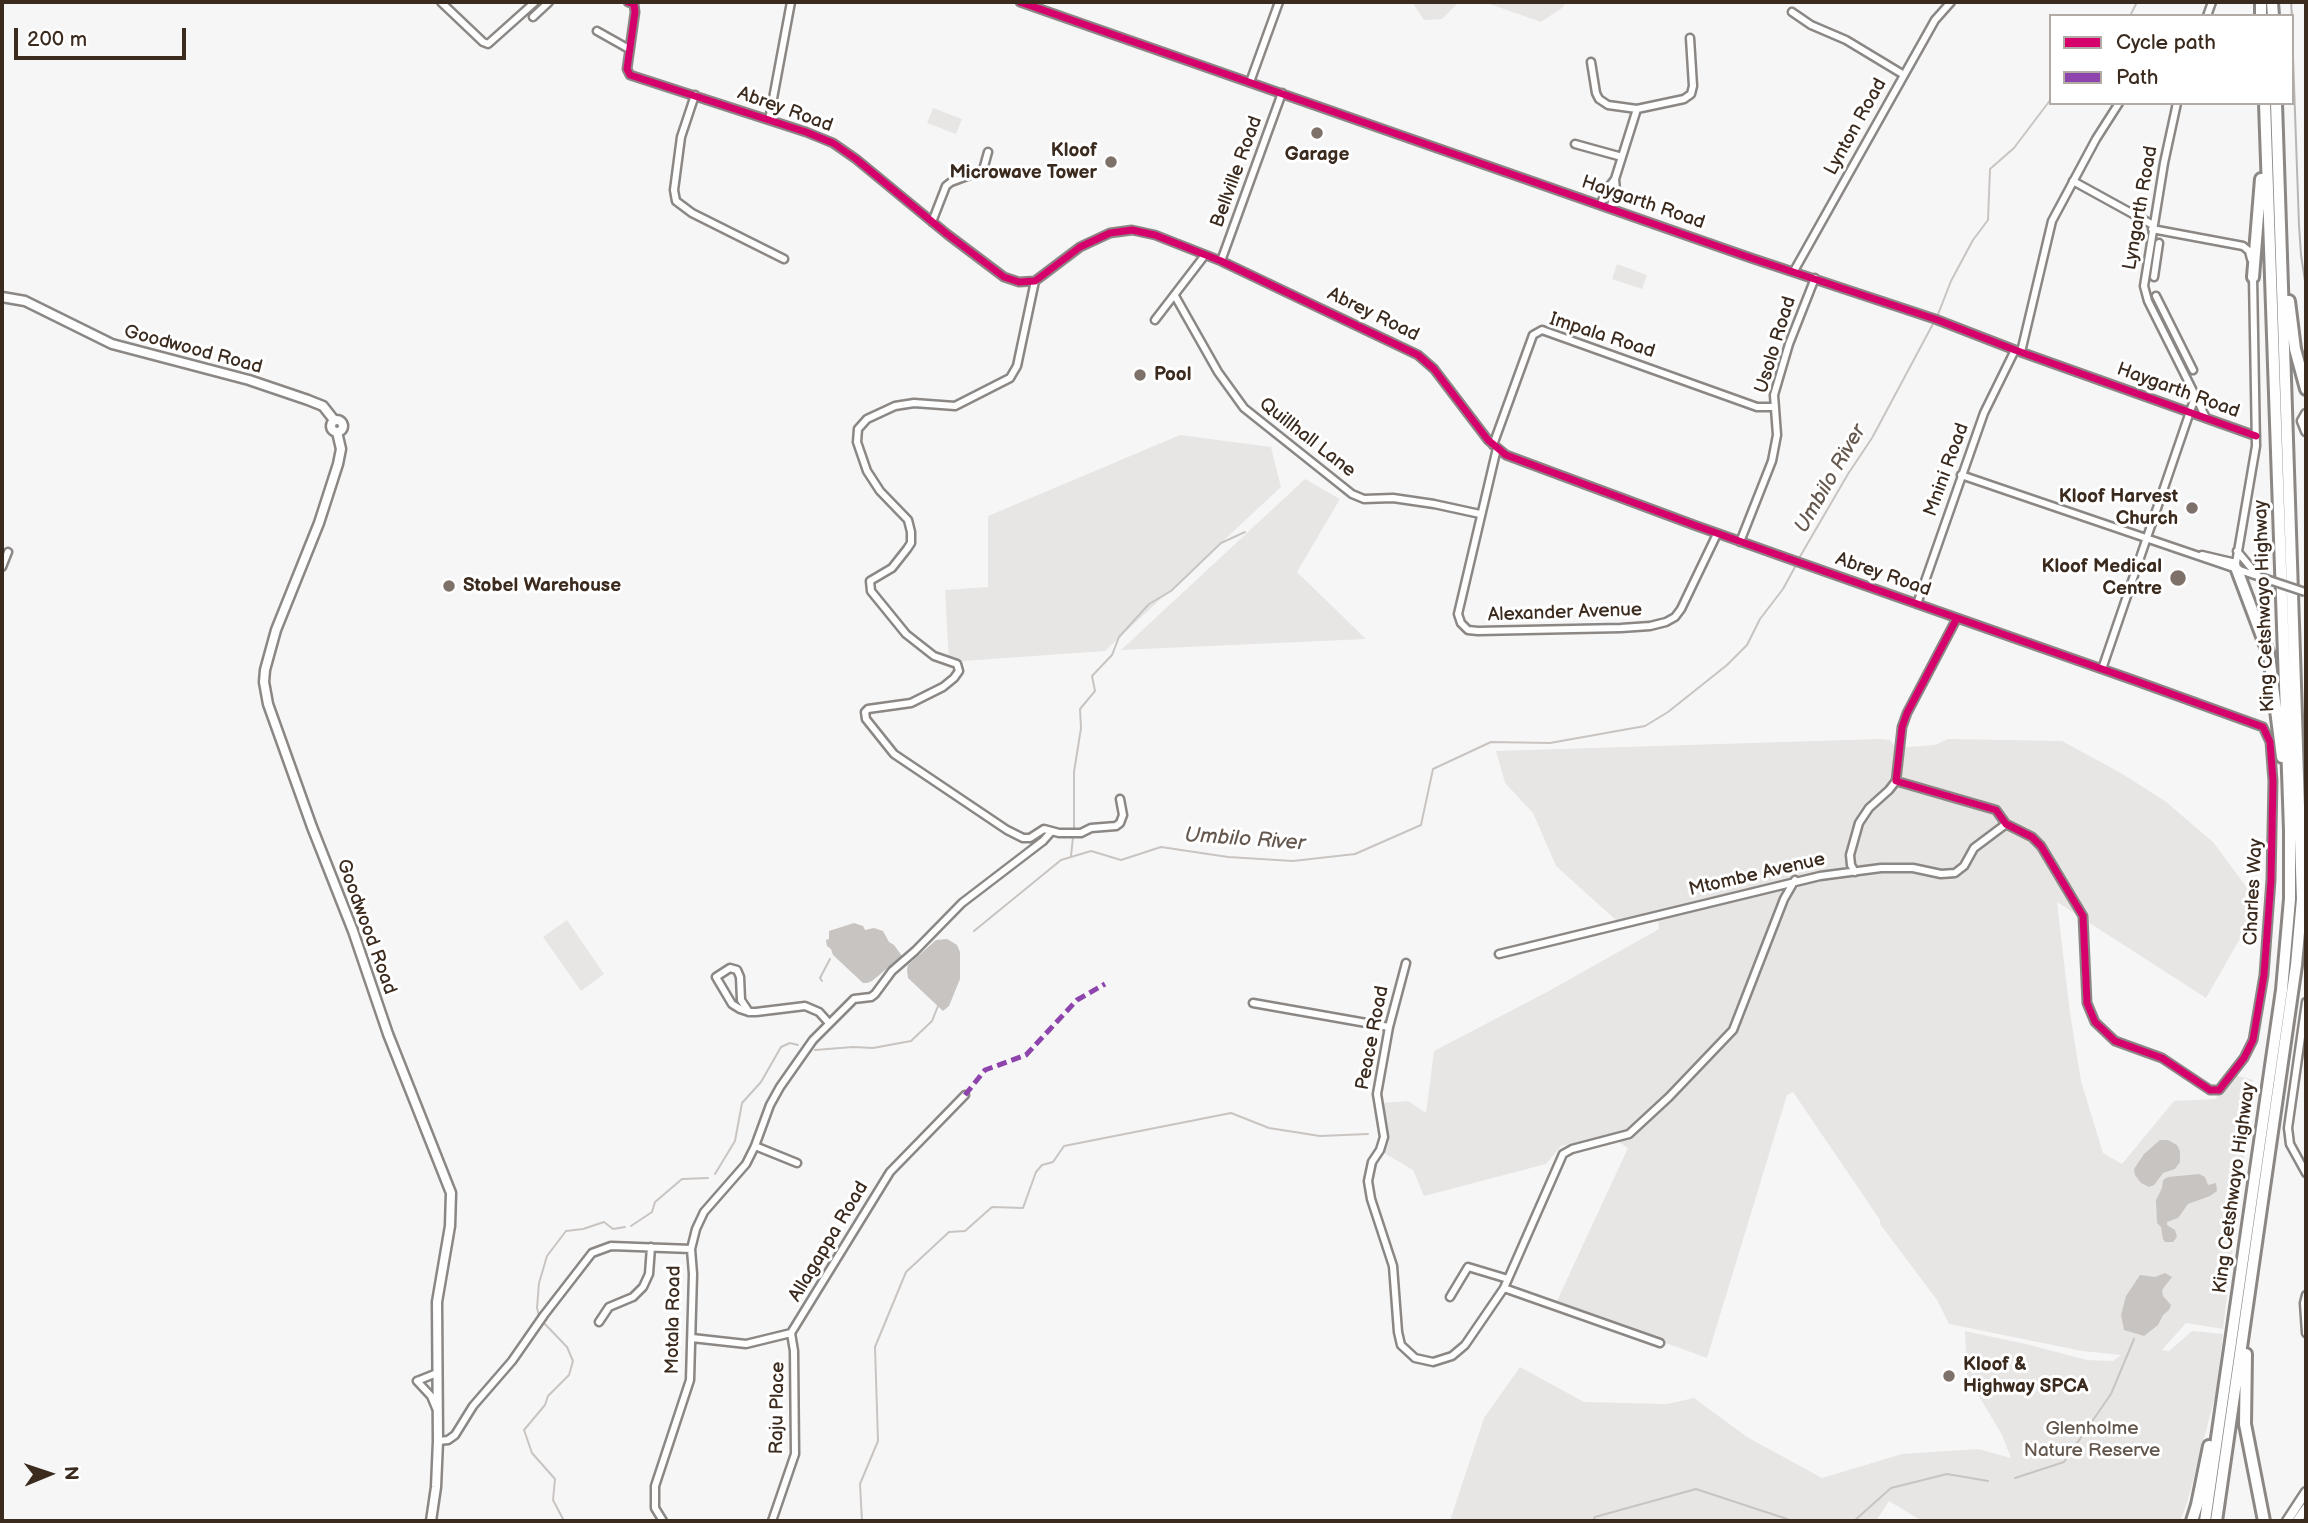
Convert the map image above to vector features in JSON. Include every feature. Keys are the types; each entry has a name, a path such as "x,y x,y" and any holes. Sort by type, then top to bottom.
{"highway":[{"path":"2253,277 2261,190 2264,105"},
{"name":"King Cetshwayo Highway","path":"2205,1521 2287,951 2291,876 2264,105"},
{"name":"King Cetshwayo Highway","path":"2216,1521 2296,965 2302,899 2276,105"},
{"path":"2280,222 2295,349 2306,389"},
{"path":"2236,567 2268,651 2285,776 2289,787"},
{"path":"2302,899 2306,863"},
{"path":"2250,1282 2244,1409 2247,1442 2264,1521"},
{"path":"2192,1521 2224,1389"}],"street":[{"path":"441,2 488,44 536,2"},
{"path":"533,17 549,2"},
{"name":"Abrey Road","path":"628,2 634,4 635,12 627,69 631,75 816,136 838,146 1000,274 1020,282 1035,281 1080,247 1117,232 1144,232 1221,261 1422,357 1495,447 1506,455 1717,534 2260,725"},
{"path":"769,120 791,2"},
{"name":"Haygarth Road","path":"1020,2 1751,258 1920,314 2256,436"},
{"path":"1251,82 1279,2"},
{"name":"Lynton Road","path":"1794,271 1935,20 1951,2"},
{"path":"1792,12 1904,75"},
{"path":"597,31 629,49"},
{"path":"1591,62 1599,99 1612,106 1637,108 1684,99 1691,94 1693,86 1690,38"},
{"name":"Bellville Road","path":"1221,261 1282,93"},
{"path":"695,95 681,137 674,186 676,201 691,213 784,259"},
{"name":"Mnini Road","path":"1917,604 1984,413 2025,342 2050,226 2118,105"},
{"name":"Lyngarth Road","path":"2177,105 2152,227 2144,289 2206,418"},
{"path":"1600,205 1615,179 1637,108"},
{"path":"1576,144 1622,157"},
{"path":"932,222 946,186 983,170 988,152"},
{"path":"1611,208 1616,191 1615,179"},
{"path":"2073,181 2152,227 2243,246 2251,257 2256,436 2236,567"},
{"path":"2243,246 2251,240 2257,228"},
{"path":"2154,277 2159,243"},
{"path":"2148,253 2157,255"},
{"path":"1155,320 1205,255"},
{"name":"Usolo Road","path":"1741,542 1774,453 1777,426 1774,395 1789,344 1815,278"},
{"path":"1035,281 1017,366 1010,378 954,406 919,403 900,405 874,415 860,426 856,442 867,471 880,491 908,520 911,543 892,568 870,581 870,591 906,634 934,656 957,664 959,673 943,687 911,702 868,709 865,715 867,722 894,754 1016,835 1026,838 1044,830 1081,833 1091,828 1116,826 1123,815 1120,799"},
{"name":"Quillhall Lane","path":"1174,296 1222,379 1242,406 1352,494 1364,499 1393,498 1480,514"},
{"path":"2156,296 2193,370"},
{"name":"Goodwood Road","path":"2,297 25,301 44,309 112,344 248,380 308,400 323,406 334,420 331,428 337,432 341,449 338,464 319,523 276,630 264,682 268,704 312,827 353,931 388,1034 451,1193 450,1226 437,1301 439,1420 436,1487 431,1521"},
{"path":"2156,317 2164,313"},
{"name":"Impala Road","path":"1495,447 1533,335 1542,330 1757,407 1774,407"},
{"path":"2102,669 2195,396"},
{"path":"2306,414 2302,421 2306,431"},
{"name":"Alexander Avenue","path":"1495,447 1458,614 1463,626 1468,630 1478,632 1621,628 1666,622 1675,617 1681,609 1717,534"},
{"path":"1961,475 2306,592"},
{"path":"2238,551 2259,577"},
{"path":"2,567 8,552"},
{"path":"1855,872 1850,855 1854,833 1863,815 1896,782 1902,727 1907,713 1957,618"},
{"path":"2113,638 2110,664 2116,674"},
{"name":"Charles Way","path":"2006,824 2028,834 2039,843 2080,909 2084,921 2087,1003 2092,1017 2102,1030 2117,1042 2162,1058 2212,1091 2221,1088 2242,1061 2253,1040 2264,975 2270,910 2273,766 2267,733 2260,725"},
{"path":"1896,782 1996,810 2006,824"},
{"name":"Mtombe Avenue","path":"1499,954 1795,880 1898,867 1941,874 1955,873 1964,866 1974,848 2006,824"},
{"path":"691,1249 696,1228 704,1212 742,1170 755,1146 770,1105 808,1045 854,1000 875,995 892,971 962,903 1051,832"},
{"path":"1833,874 1850,855"},
{"name":"Peace Road","path":"1406,963 1389,1027 1376,1099 1384,1137 1372,1162 1368,1181 1371,1199 1394,1266 1401,1345 1407,1353 1423,1361 1437,1361 1452,1356 1465,1345 1504,1288 1563,1154 1572,1149 1629,1134 1669,1097 1734,1028 1784,899 1795,880"},
{"path":"749,1012 741,1000 737,970 730,968 716,977 732,1004 740,1009 749,1012 798,1006 814,1009 829,1023"},
{"path":"2306,1002 2288,1135 2292,1149 2306,1173"},
{"path":"1254,1003 1389,1027"},
{"name":"Allagappa Road","path":"791,1333 890,1172 965,1095"},
{"path":"755,1146 797,1163"},
{"name":"Motala Road","path":"438,1441 448,1440 455,1435 473,1406 512,1360 592,1253 611,1246 691,1249 693,1274 690,1374 687,1391 655,1486 655,1508 663,1521"},
{"path":"599,1322 609,1307 634,1297 643,1287 650,1269 651,1247"},
{"path":"1450,1297 1467,1267 1508,1279"},
{"path":"1504,1288 1660,1343"},
{"path":"2306,1295 2306,1333"},
{"path":"692,1338 746,1345 791,1333"},
{"name":"Raju Place","path":"772,1521 795,1454 794,1351 791,1333"},
{"path":"437,1373 417,1381 431,1396 439,1420"},
{"path":"2287,1521 2306,1492"},
{"path":"2297,1521 2306,1508"}],"green space":[{"path":"1412,2 1459,2 1442,19 1424,20"},
{"path":"1484,2 1566,2 1562,8 1541,22"},
{"path":"933,108 962,119 956,134 927,123"},
{"path":"1617,264 1647,275 1642,289 1612,279"},
{"path":"1180,435 1271,447 1281,487 1105,651 949,662 945,590 988,587 988,516"},
{"path":"1305,479 1340,499 1297,572 1366,639 1121,650"},
{"name":"Glenholme Nature Reserve","path":"1879,739 1907,747 1935,745 1948,739 2062,741 2165,801 2214,843 2256,900 2257,909 2206,998 2057,902 2081,1081 2103,1153 2122,1164 2174,1101 2215,1099 2235,1075 2253,1080 2223,1329 2186,1323 2162,1350 2169,1351 2192,1331 2223,1334 2216,1393 2180,1521 1922,1521 1889,1501 1876,1521 1450,1521 1484,1418 1520,1367 1584,1402 1667,1404 1694,1398 1747,1437 1822,1478 1902,1454 1978,1449 2011,1458 2002,1435 1967,1376 1965,1331 2087,1360 2113,1361 2121,1355 2082,1351 1949,1324 1937,1300 1880,1224 1880,1220 1793,1092 1787,1095 1707,1358 1556,1303 1628,1148 1610,1136 1561,1146 1546,1164 1424,1196 1413,1170 1384,1153 1388,1141 1382,1103 1408,1101 1426,1113 1434,1051 1659,929 1658,918 1653,912 1617,921 1556,866 1533,813 1505,783 1496,751"},
{"path":"567,920 604,974 581,991 543,937"}],"shaded area":[{"path":"854,923 863,926 865,930 874,928 883,931 902,956 867,983 863,983 827,946 829,931"},
{"path":"947,939 957,945 960,952 960,979 949,1006 943,1011 908,978 907,970 908,965 936,940"},
{"path":"2160,1140 2168,1140 2177,1145 2180,1162 2175,1169 2163,1173 2154,1185 2149,1187 2141,1183 2134,1169 2144,1154"},
{"path":"2199,1174 2205,1177 2208,1185 2216,1183 2217,1191 2188,1204 2178,1218 2167,1222 2167,1225 2175,1230 2177,1237 2173,1242 2165,1242 2161,1227 2157,1223 2156,1200 2163,1180 2168,1177"},
{"path":"2165,1273 2172,1277 2162,1290 2163,1296 2171,1305 2169,1310 2158,1325 2144,1336 2124,1330 2121,1315 2126,1296 2140,1275 2155,1277"}],"waterway":[{"name":"Umbilo River","path":"2131,14 2137,2"},
{"name":"Umbilo River","path":"1937,317 1951,281 1973,240 1988,220 1990,169 2014,148 2049,102"},
{"name":"Umbilo River","path":"1798,560 1872,438 1934,322"},
{"path":"1074,831 1074,772 1081,728 1080,709 1095,691 1092,676 1112,655 1119,637 1149,604 1171,591 1221,543 1245,532"},
{"name":"Umbilo River","path":"974,931 1061,860 1091,851 1121,860 1161,847 1228,857 1293,861 1355,854 1421,825 1433,769 1491,742 1550,743 1645,726 1668,712 1727,665 1747,645 1760,619 1783,589 1796,565"},
{"path":"1071,856 1073,837"},
{"name":"Umbilo River","path":"822,981 820,978 830,959"},
{"name":"Umbilo River","path":"815,1050 873,1048 911,1041 932,1021 938,1006"},
{"name":"Umbilo River","path":"715,1174 735,1141 742,1103 761,1082 781,1047 790,1043 798,1045"},
{"path":"862,1521 860,1484 878,1441 875,1347 906,1272 949,1232 965,1231 992,1207 1023,1208 1036,1172 1042,1165 1053,1162 1064,1146 1231,1113 1269,1128 1320,1136 1368,1134"},
{"name":"Umbilo River","path":"631,1226 652,1212 655,1202 682,1179 708,1178"},
{"name":"Umbilo River","path":"539,1316 539,1283 547,1256 566,1231 604,1222 613,1229 625,1227"},
{"name":"Umbilo River","path":"542,1321 567,1347 573,1361 569,1375 548,1396 545,1405 524,1430 532,1453 555,1479 553,1500 564,1521"},
{"path":"2015,1478 2064,1462 2111,1394 2134,1339"},
{"path":"1854,1521 1891,1488 1947,1474 1988,1481"},
{"path":"1593,1521 1595,1517 1696,1489 1793,1521"}],"railway":[{"path":"2291,2 2292,14"},
{"path":"2294,84 2299,225 2306,288"}],"marked path":[{"path":"965,1095 985,1070 1026,1055 1077,1000 1105,984"}],"cycle path":[{"path":"628,2 634,4 635,12 627,69 630,75 833,143 1004,277 1019,282 1035,281 1080,247 1110,233 1132,230 1155,235 1221,261 1418,355 1434,369 1488,440 1506,455 1694,525 2136,681 2263,727 2270,742 2273,781 2271,880 2264,975 2253,1040 2244,1058 2219,1090 2210,1090 2162,1058 2115,1041 2095,1022 2087,1003 2083,916 2041,846 2032,837 2006,824 1996,810 1896,781 1902,727 1907,713 1957,618"},
{"path":"1020,2 1751,258 1935,319 2256,436"}],"place":[{"name":"Garage","path":"1317,133"},
{"name":"Kloof Microwave Tower","path":"1111,162"},
{"name":"Pool","path":"1140,375"},
{"name":"Kloof Harvest Church","path":"2192,508"},
{"name":"Kloof Medical Centre","path":"2178,578"},
{"name":"Stobel Warehouse","path":"449,586"},
{"name":"Kloof & Highway SPCA","path":"1949,1376"}]}
